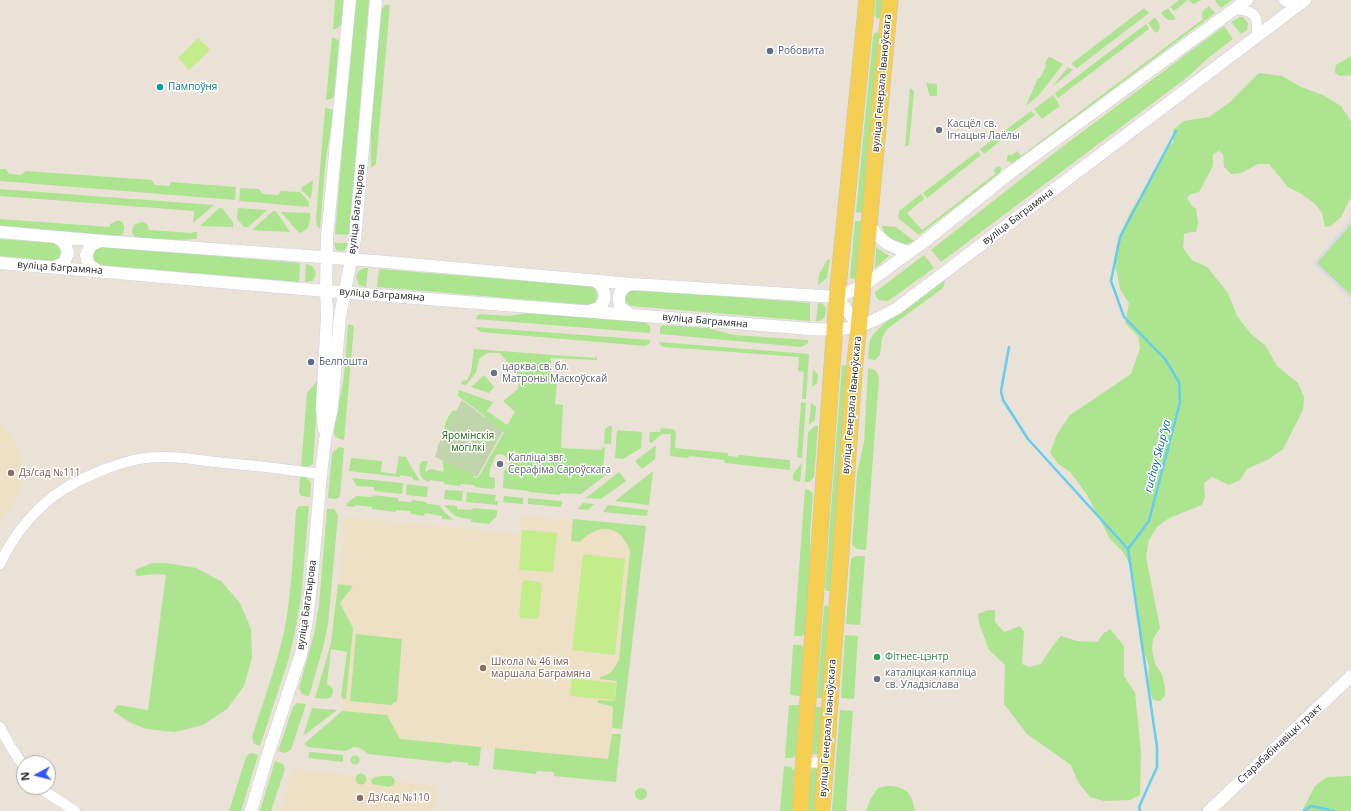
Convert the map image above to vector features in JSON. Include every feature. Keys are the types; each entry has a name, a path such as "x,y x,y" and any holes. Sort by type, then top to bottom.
{"main road":[{"path":"866,6 869,20 874,23 883,21 889,7"},
{"path":"800,811 837,297 866,6"},
{"name":"вуліца Генерала Іваноўскага","path":"822,811 838,610 848,450 889,7"},
{"path":"863,36 867,30 873,27 882,31 886,39"},
{"path":"816,585 821,594 828,596 835,593 839,587"},
{"path":"815,608 822,602 828,601 834,604 838,610"}],"street":[{"name":"вуліца Багатырова","path":"325,440 322,408 327,315 326,257 350,0"},
{"name":"вуліца Багатырова","path":"251,811 301,654 307,620 325,440 332,408 340,316 355,239 376,0"},
{"path":"0,232 351,259 632,284 837,297 863,286 1010,173 1247,0"},
{"path":"1284,0 1293,4 1303,2"},
{"name":"вуліца Баграмяна","path":"0,263 326,291 811,329 835,330 859,326 874,321 896,309 1303,2"},
{"path":"1236,8 1246,10 1255,15 1257,36"},
{"path":"869,225 880,240 892,247 909,252"},
{"path":"54,268 64,263 68,253 65,243 55,237"},
{"path":"98,271 89,265 86,255 91,245 102,241"},
{"path":"588,311 598,308 603,302 605,295 600,284 593,280 589,280"},
{"path":"630,314 621,308 618,297 625,287 632,284"},
{"path":"837,297 859,326"},
{"path":"0,564 6,550 22,528 37,511 64,489 81,480 133,460 148,457 187,458 321,474"},
{"name":"Старабабінавіцкі тракт","path":"1209,811 1351,676"},
{"path":"0,727 16,755"},
{"path":"803,762 826,763"},
{"path":"50,795 76,811"}],"shaded area":[{"path":"1351,219 1351,300 1313,263"},
{"name":"Дз/сад №111","path":"0,422 15,442 20,454 22,479 19,493 13,505 0,521"},
{"name":"Школа № 46 імя маршала Баграмяна","path":"521,515 635,526 610,761 338,734 351,632 336,607 345,517 520,534"},
{"name":"Дз/сад №110","path":"293,768 437,786 434,811 280,811"}],"green space":[{"path":"335,0 343,0 342,15 340,25 338,28 333,29"},
{"path":"355,0 369,0 349,235 335,234"},
{"path":"876,0 882,0 880,18 877,19 875,16"},
{"path":"1179,0 1188,0 1174,11 1170,7"},
{"path":"1188,0 1201,0 1193,4"},
{"path":"1232,0 1221,8 1215,1"},
{"path":"385,5 390,5 376,164 371,168 371,129 374,89 381,10"},
{"path":"1209,6 1215,13 1022,157 1013,163 1007,161 1007,156 1010,154 1011,156 1017,151 1021,156 1203,19 1202,13"},
{"path":"1144,8 1149,13 1077,68 1071,64"},
{"path":"1168,8 1176,19 1169,20 1161,13"},
{"path":"1155,17 1160,27 1156,33 1148,23"},
{"path":"1243,17 1248,23 1247,30 1241,34 1231,22"},
{"path":"1146,24 1149,29 1058,98 1055,93"},
{"path":"1224,26 1233,39 1207,59 1185,79 941,262 931,250 1058,150"},
{"path":"877,32 879,34 862,213 856,212 873,36"},
{"path":"332,37 338,40 339,43 334,95 333,98 326,100"},
{"path":"198,38 210,50 189,70 178,58"},
{"path":"1351,56 1351,75 1340,76 1335,73 1336,65"},
{"path":"1050,57 1063,64 1039,95 1026,106 1038,78 1040,78 1046,66 1045,64 1047,59"},
{"path":"1068,67 1073,70 1052,87"},
{"path":"1259,73 1282,76 1301,87 1323,95 1341,106 1351,122 1351,197 1341,217 1331,226 1325,227 1322,213 1315,204 1300,193 1288,187 1269,164 1258,164 1241,173 1231,174 1224,167 1223,154 1219,151 1213,154 1213,166 1199,192 1191,194 1187,198 1196,209 1198,223 1196,232 1184,234 1183,248 1192,260 1207,267 1228,293 1237,316 1251,334 1265,345 1277,366 1298,383 1304,397 1303,410 1283,449 1269,459 1247,469 1240,480 1229,485 1212,477 1204,483 1205,497 1202,505 1169,518 1157,527 1149,540 1146,557 1160,628 1153,639 1152,650 1155,664 1162,674 1165,687 1165,696 1160,701 1153,700 1148,687 1149,666 1143,649 1139,629 1135,587 1131,567 1123,552 1110,539 1087,495 1070,472 1058,464 1050,453 1057,434 1070,415 1131,374 1140,348 1138,336 1125,323 1129,303 1120,289 1114,259 1120,235 1131,211 1161,162 1166,148 1173,143 1173,130 1184,121 1209,117 1230,102"},
{"path":"926,83 937,84 937,96 930,96"},
{"path":"910,88 914,91 909,145 905,146"},
{"path":"1053,95 1060,106 1042,119 1034,109"},
{"path":"325,108 333,111 333,117 326,157 320,229 317,226 316,219"},
{"path":"1031,111 1035,115 1002,140 999,135"},
{"path":"996,137 1000,141 984,154 980,149"},
{"path":"978,151 981,155 927,198 923,193"},
{"path":"998,166 1001,168 1000,173 919,235 898,218 899,211 921,194 924,199 907,213 922,230 995,174 994,170"},
{"path":"0,169 6,169 9,174 21,175 26,171 152,180 155,185 169,186 171,182 236,187 235,200 0,181"},
{"path":"313,180 311,199 301,190 302,187"},
{"path":"240,188 259,189 263,194 278,195 281,191 300,192 309,202 309,207 239,201"},
{"path":"0,189 214,205 193,223 194,211 0,196"},
{"path":"219,208 222,208 233,222 233,227 200,226"},
{"path":"238,208 267,210 248,227 244,227 237,219"},
{"path":"273,211 276,211 290,232 252,230"},
{"path":"281,212 310,213 309,226 303,232 299,233"},
{"path":"0,219 110,227 110,224 118,220 123,224 124,229 123,234 120,236 0,226"},
{"path":"855,221 861,221 856,278 852,279 850,277"},
{"path":"143,222 147,224 149,230 192,233 197,232 197,239 178,240 137,238 133,235 132,231 134,225"},
{"path":"1351,224 1351,295 1317,263"},
{"path":"882,226 896,227 914,241 904,245 898,244 886,235"},
{"path":"0,239 54,243 58,246 61,253 58,260 54,261 0,256"},
{"path":"334,243 348,243 345,250 340,251 336,250"},
{"path":"98,246 300,263 299,282 98,265 93,264 90,253"},
{"path":"876,247 889,256 875,268"},
{"path":"924,255 934,268 888,301 879,300 876,297 875,292"},
{"path":"828,259 830,260 827,278 818,285 819,274"},
{"path":"306,264 313,267 316,274 312,281 305,282"},
{"path":"368,268 366,287 359,285 356,277 358,271"},
{"path":"379,269 590,286 595,289 597,296 594,304 590,305 377,287"},
{"path":"943,280 945,282 943,288 887,329 882,338 880,355 875,360 868,359 870,340 875,332 915,299"},
{"path":"635,289 810,303 810,321 631,306 625,301 626,291"},
{"path":"818,303 822,303 826,308 825,317 820,321 816,321"},
{"path":"528,313 645,322 650,327 650,333 476,319 478,315 481,314 508,316"},
{"path":"348,324 354,326 344,440 335,435 334,426 342,389"},
{"path":"663,325 708,328 734,335 808,340 808,343 801,347 660,334 660,328"},
{"path":"475,327 650,340 649,344 645,346 481,332"},
{"path":"659,342 809,354 806,399 802,399 804,372 798,371 799,357 664,347 660,345"},
{"path":"474,349 595,358 596,355 597,360 551,358 550,382 557,382 555,404 563,405 561,448 601,450 602,447 605,448 603,469 607,474 581,494 561,493 560,495 503,488 504,470 510,468 506,457 499,454 496,455 490,469 489,477 495,478 495,487 492,489 475,487 474,485 461,484 460,486 444,484 444,482 430,480 429,482 423,479 420,470 422,461 428,462 425,469 426,472 431,469 444,472 442,456 483,417 486,417 458,396 459,390 493,402 487,411 507,425 515,412 503,401 518,389 519,377 500,353 487,353 479,359 476,373 466,385 461,384 462,381 467,380 471,372","holes":["497,427 504,432 478,478 473,477"]},
{"path":"842,365 848,366 832,589 830,591 826,591 825,588"},
{"path":"868,368 875,370 879,377 866,550 857,549 852,545 857,473 864,443"},
{"path":"813,369 818,375 817,383 812,387"},
{"path":"484,375 494,387 489,393 471,387"},
{"path":"317,381 313,464 305,468 301,468 307,393"},
{"name":"Яромінскія могілкі","path":"462,400 503,431 477,477 435,457 439,443"},
{"path":"801,402 806,403 802,458 797,457"},
{"path":"811,403 816,407 815,420 809,425"},
{"path":"453,410 456,411 447,433 444,430 445,424"},
{"path":"612,426 611,444 604,444 605,429"},
{"path":"815,426 818,426 814,477 809,482 805,482 808,432"},
{"path":"661,428 673,429 676,432 675,448 728,453 728,456 738,457 739,455 790,460 790,470 725,463 724,460 689,456 688,458 670,456 671,434 662,434 651,443 649,442 650,432 660,432"},
{"path":"617,430 642,432 641,448 623,459 615,458"},
{"path":"655,446 655,459 642,469 635,461"},
{"path":"339,447 344,448 340,496 336,499 328,498 332,453"},
{"path":"399,456 406,457 420,481 414,480 412,477 400,475 400,477 349,471 351,458 382,461 381,472 396,474"},
{"path":"802,463 800,482 795,481 793,479 793,474"},
{"path":"653,471 649,505 615,501"},
{"path":"619,472 626,481 601,499 586,498"},
{"path":"300,477 306,477 311,483 310,497 301,496 299,492"},
{"path":"352,478 403,483 402,494 374,491 374,487 357,486"},
{"path":"407,484 428,487 427,497 406,495"},
{"path":"805,489 809,490 813,494 806,633 802,636 794,636"},
{"path":"445,490 463,491 462,501 444,499"},
{"path":"467,492 496,495 495,501 498,501 498,505 466,502"},
{"path":"373,495 398,498 398,501 411,502 412,500 426,502 427,504 439,505 445,513 454,520 442,519 442,516 425,513 424,516 411,514 410,511 396,510 396,512 372,509 372,507 355,505 355,507 346,506 347,503 356,496 372,497"},
{"path":"504,496 523,498 523,504 503,502"},
{"path":"528,498 562,501 561,507 528,504"},
{"path":"583,503 594,504 588,510 578,509"},
{"path":"444,505 457,506 457,509 472,510 473,508 497,510 497,516 489,524 471,522 471,519 456,516"},
{"path":"608,505 648,510 647,516 603,512"},
{"path":"299,506 309,506 301,598 289,658 260,746 254,744 252,737 284,632 291,587 296,510"},
{"path":"327,509 334,509 338,515 328,624 323,648 309,696 307,696 302,694 299,688 314,635 319,605"},
{"path":"573,519 646,526 622,729 612,728 613,708 611,706 598,703 598,700 615,701 617,681 600,679 600,677 610,673 619,660 630,552 627,543 622,536 609,529 594,531 580,542 571,541"},
{"path":"522,530 557,533 553,572 519,570"},
{"path":"583,554 625,559 615,655 572,650"},
{"path":"855,556 865,556 860,625 846,624 851,559"},
{"path":"152,563 167,563 196,568 221,581 240,603 251,629 252,658 244,686 227,709 203,725 175,732 146,729 129,722 113,711 118,705 148,710 166,575 154,574 137,576 135,570"},
{"path":"525,580 539,582 542,584 539,616 536,619 521,618 519,615 522,584"},
{"path":"338,584 353,586 340,603 353,628 346,699 343,699 341,696 347,652 331,649 327,684 331,686 333,693 331,697 327,699 315,698 331,643"},
{"path":"826,605 830,607 824,698 817,698 824,607"},
{"path":"988,610 995,610 995,622 1004,632 1020,626 1024,632 1022,664 1029,667 1041,664 1061,636 1077,641 1097,642 1104,633 1110,629 1124,646 1124,676 1135,693 1141,752 1140,795 1130,800 1104,801 1090,797 1078,782 1071,765 1027,734 1004,704 1005,665 989,650 979,623 978,614"},
{"path":"356,634 402,639 397,701 391,705 350,701"},
{"path":"845,635 858,636 854,699 841,698"},
{"path":"793,645 801,645 804,648 800,696 790,695"},
{"path":"572,678 616,683 615,700 570,696"},
{"path":"297,703 306,704 291,750 285,753 278,751 293,707"},
{"path":"789,705 799,705 796,754 793,758 785,758"},
{"path":"816,707 822,707 819,753 817,755 812,752"},
{"path":"312,708 337,710 303,736"},
{"path":"840,710 853,711 846,811 832,811"},
{"path":"342,711 387,715 400,739 481,747 479,766 452,761 451,763 368,754 360,748 354,747 345,751 308,747 304,744"},
{"path":"612,734 621,734 616,782 554,776 554,772 537,771 536,774 493,769 495,748 608,759"},
{"path":"309,752 343,755 343,762 308,758"},
{"path":"252,753 258,755 241,811 229,811 246,757"},
{"path":"355,755 360,760 355,765 350,760"},
{"path":"275,761 283,764 285,769 271,811 260,811"},
{"path":"784,766 791,767 794,771 792,811 780,811"},
{"path":"813,768 818,770 815,811 808,811 811,770"},
{"path":"361,773 365,775 367,779 365,783 361,785 357,783 355,779 357,775"},
{"path":"391,776 394,778 395,782 393,785 389,787 372,784 371,780 375,777"},
{"path":"1351,776 1351,811 1302,811 1315,786 1327,777"},
{"path":"887,786 899,787 907,792 910,795 915,811 866,811 870,800 878,788"},
{"path":"639,788 643,788 647,794 643,800 639,800 635,796 635,792"}],"waterway":[{"name":"ruchay Skup’’ya","path":"1140,811 1139,807 1157,767 1157,747 1128,549 1149,521 1180,402 1179,382 1165,359 1124,317 1111,281 1120,237 1176,131"},
{"path":"1009,347 1001,391 1003,400 1028,439 1128,549"},
{"name":"ruchay Skup’’ya","path":"1304,811 1311,806 1334,811"}],"place":[{"name":"Робовита","path":"770,51"},
{"name":"Пампоўня","path":"160,87"},
{"name":"Касцёл св. Ігнацыя Лаёлы","path":"939,130"},
{"name":"Белпошта","path":"311,362"},
{"name":"царква св. бл. Матроны Маскоўскай","path":"494,373"},
{"name":"Капліца звг. Серафіма Сароўскага","path":"500,464"},
{"name":"Дз/сад №111","path":"11,473"},
{"name":"Фітнес-цэнтр","path":"877,657"},
{"name":"Школа № 46 імя маршала Баграмяна","path":"483,668"},
{"name":"каталіцкая капліца св. Уладзіслава","path":"877,679"},
{"name":"Дз/сад №110","path":"360,798"}]}
